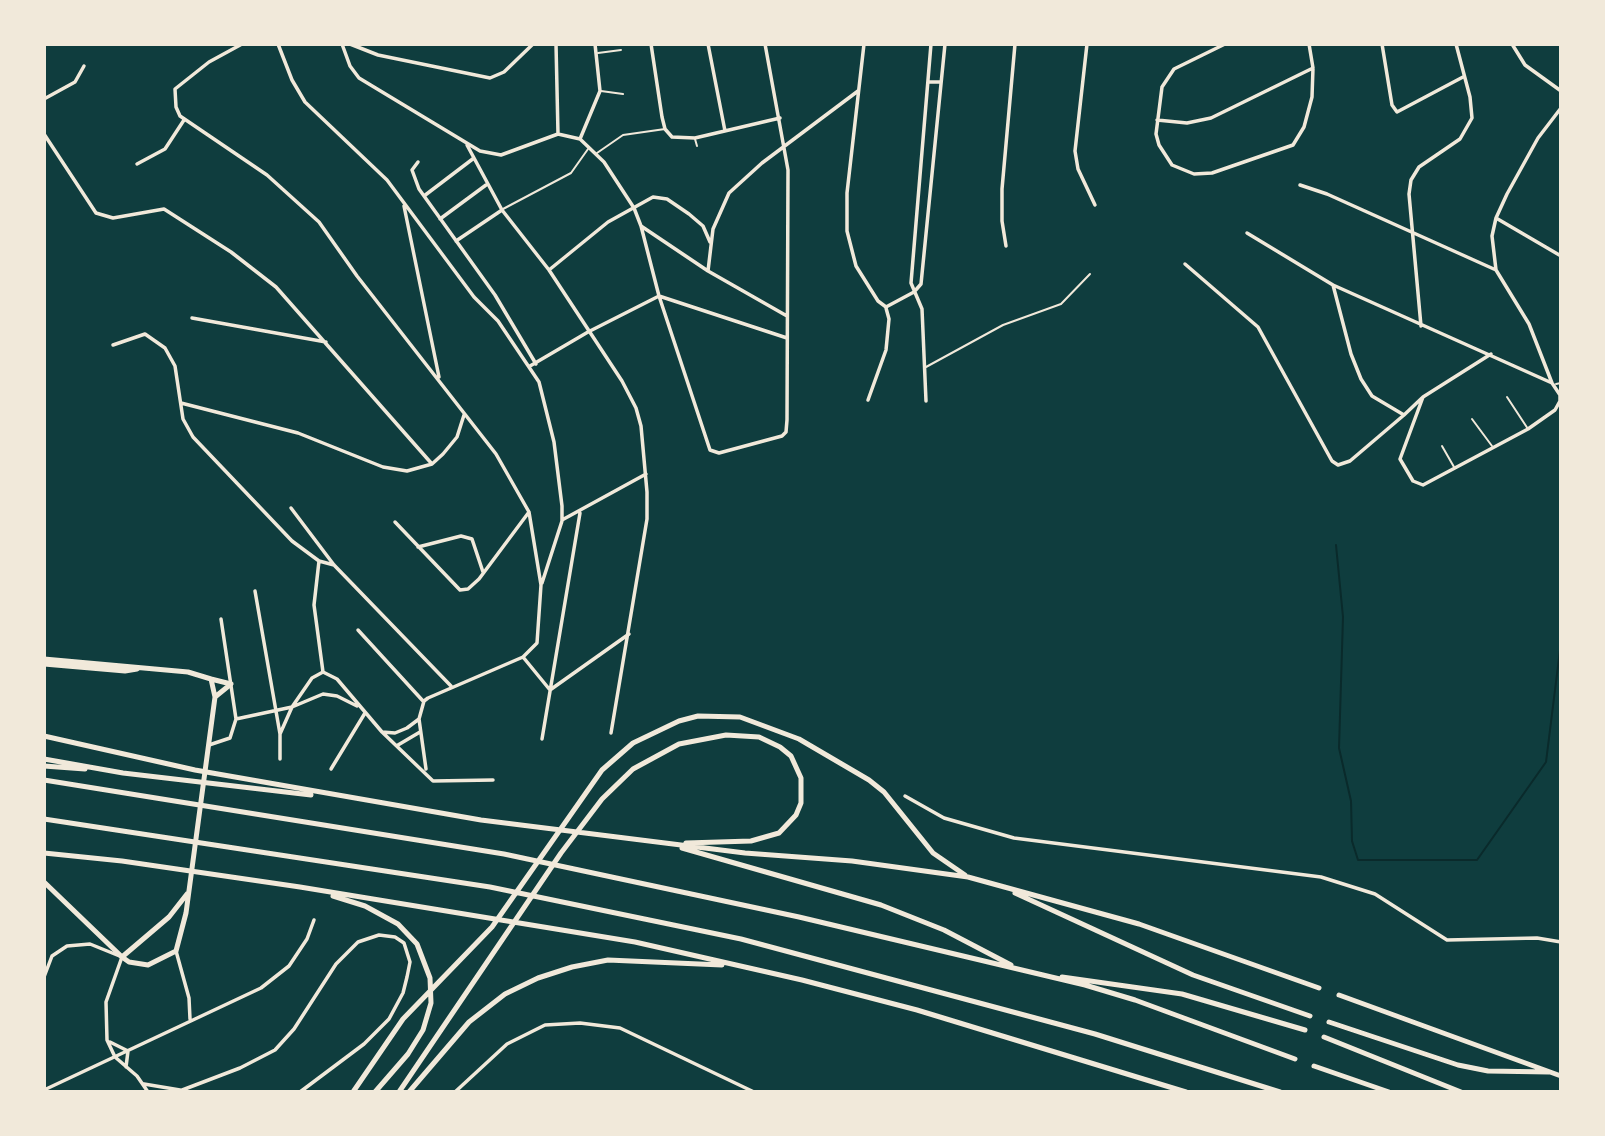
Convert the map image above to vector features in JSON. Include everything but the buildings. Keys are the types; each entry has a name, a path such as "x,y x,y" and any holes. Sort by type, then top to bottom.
{"main road":[{"path":"44,662 188,672 231,684"},
{"path":"44,882 129,962 148,965 176,951 184,923 208,756 215,697 211,679"},
{"path":"215,697 231,684"},
{"path":"353,1092 403,1019 492,927 602,771 633,743 679,721 698,716 740,718 777,728 799,739 869,780 884,792 933,853 968,877"},
{"path":"399,1092 561,853 602,799 633,769 679,744 726,735 771,742 791,756 802,778 801,803 796,815 779,833 751,841 662,843"},
{"path":"44,736 195,771 359,801 529,827 852,861 968,877 1139,924 1319,988"},
{"path":"44,759 123,773"},
{"path":"44,766 359,801"},
{"path":"44,780 504,854 584,871 1018,969 1135,1000 1295,1059"},
{"path":"44,819 490,887 565,901 768,946 1095,1034 1280,1092"},
{"path":"662,843 881,905 944,930 1018,969"},
{"path":"44,853 122,860 635,942 917,1010 1186,1092"},
{"path":"999,886 1193,975 1310,1016"},
{"path":"300,887 350,901 389,918 417,944 427,965 432,990 423,1030 408,1054 375,1092"},
{"path":"122,957 169,917 187,892"},
{"path":"169,917 184,923"},
{"path":"409,1092 450,1042 478,1014 513,990 555,971 590,963 627,960 742,967"},
{"path":"1028,972 1182,994 1305,1030"},
{"path":"1339,995 1561,1076"},
{"path":"1329,1022 1488,1072 1552,1072"},
{"path":"1324,1037 1461,1092"},
{"path":"1314,1066 1389,1092"}],"street":[{"path":"242,44 209,62 175,89 176,107 184,120 236,152 307,209 440,379 514,481 529,512 541,585 537,643 523,657 452,686 424,701 419,719 426,771"},
{"path":"278,44 292,80 305,102 356,147 404,204 474,297 498,321 530,366 545,395 562,491 562,521 541,585"},
{"path":"342,44 350,66 359,78 467,145 489,154 501,155 558,134 580,139 597,154 634,208 659,296 705,436 712,452 719,453 782,436 786,432 789,189 785,147 765,44"},
{"path":"350,44 378,55 490,78 504,72 533,44"},
{"path":"556,44 558,134"},
{"path":"580,139 600,91 595,44"},
{"path":"651,44 664,129 677,138 695,138 780,118"},
{"path":"708,44 726,131"},
{"path":"864,44 847,193 846,231 856,266 878,301 886,307 889,319 886,350 868,400"},
{"path":"926,401 922,309 911,283 913,233 932,44"},
{"path":"886,307 914,292 921,284 944,44"},
{"path":"1006,246 1002,189 1015,44"},
{"path":"1087,44 1075,151 1078,169 1095,205"},
{"path":"1225,44 1186,61 1168,76 1161,87 1156,134 1172,165 1194,174 1212,173 1276,153 1286,149 1299,137 1312,97 1313,68 1309,44"},
{"path":"1381,44 1393,110 1404,110 1463,77"},
{"path":"1421,326 1415,235 1409,194 1411,180 1419,167 1451,147 1466,131 1472,109 1456,44"},
{"path":"1511,44 1525,65 1561,91"},
{"path":"44,99 75,82 84,66"},
{"path":"1157,120 1187,123 1211,118 1313,68"},
{"path":"928,82 941,82"},
{"path":"708,271 711,244 721,205 729,193 752,171 859,91"},
{"path":"1423,397 1402,450 1401,464 1413,481 1423,485 1528,429 1555,410 1560,401 1556,383 1529,324 1496,270 1492,236 1496,218 1538,138 1561,108"},
{"path":"137,164 165,149 184,120"},
{"path":"44,134 96,213 113,218 156,210 173,214 276,287 432,464"},
{"path":"467,145 502,210 549,270 636,408 646,474 647,519 611,733"},
{"path":"424,196 474,158"},
{"path":"418,162 412,175 424,196 508,314 536,364"},
{"path":"440,219 487,184"},
{"path":"1300,185 1327,194 1496,270"},
{"path":"549,270 593,233 653,197 667,199 698,221 711,244"},
{"path":"404,204 440,379"},
{"path":"456,242 502,210"},
{"path":"1496,218 1561,256"},
{"path":"641,226 708,271 787,316"},
{"path":"1247,233 1333,285 1421,326 1556,383"},
{"path":"1185,264 1258,327 1332,461 1338,466 1350,461 1423,397 1491,354"},
{"path":"1333,285 1351,354 1361,379 1372,396 1404,415"},
{"path":"530,366 588,332 659,296 787,338"},
{"path":"498,321 508,314"},
{"path":"192,318 326,342"},
{"path":"113,345 145,334 159,342 174,366 185,426 193,437 292,541 319,561 334,565"},
{"path":"181,403 307,435 397,470 419,470 432,464 457,437 464,415"},
{"path":"562,521 646,474"},
{"path":"291,508 334,565 452,686"},
{"path":"396,523 460,590 468,589 529,512"},
{"path":"542,738 580,513"},
{"path":"418,548 461,537 472,538 483,572"},
{"path":"319,561 313,590 323,672"},
{"path":"255,591 280,734 280,759"},
{"path":"209,745 230,738 236,719 221,619"},
{"path":"358,630 424,701"},
{"path":"550,690 629,634"},
{"path":"523,657 550,690"},
{"path":"280,734 292,707 312,678 323,672"},
{"path":"323,672 337,680 359,708 426,771 433,781 493,780"},
{"path":"236,719 292,707 317,696 330,694 359,708"},
{"path":"331,769 365,713"},
{"path":"382,732 401,731 419,719"},
{"path":"398,745 420,732"},
{"path":"905,796 944,817 1014,838 1321,877 1375,894 1447,940 1537,938 1561,942"},
{"path":"44,1090 190,1020 239,1000 278,975 297,955 314,920"},
{"path":"144,1084 179,1091 240,1068 275,1050 294,1029 337,964 358,942 379,935 394,937 404,943 410,962 403,993 389,1018 364,1044 300,1092"},
{"path":"44,977 52,956 67,946 90,944 122,957 106,1002 107,1040 116,1057 144,1084 148,1092"},
{"path":"176,951 189,998 190,1020"},
{"path":"455,1092 507,1044 545,1025 580,1023 620,1028 754,1092"},
{"path":"107,1040 128,1051"},
{"path":"126,1066 128,1051"}],"lane":[{"path":"597,53 621,50"},
{"path":"600,91 623,94"},
{"path":"597,154 623,135 664,129"},
{"path":"695,138 697,146"},
{"path":"502,210 571,173 589,146"},
{"path":"925,368 1003,325 1061,304 1090,274"},
{"path":"1507,397 1528,429"},
{"path":"1472,419 1494,449"},
{"path":"1442,446 1455,470"}],"waterway":[{"path":"1336,545 1343,617 1339,748 1351,801 1352,841 1358,860 1477,860 1546,762 1561,642"}]}
